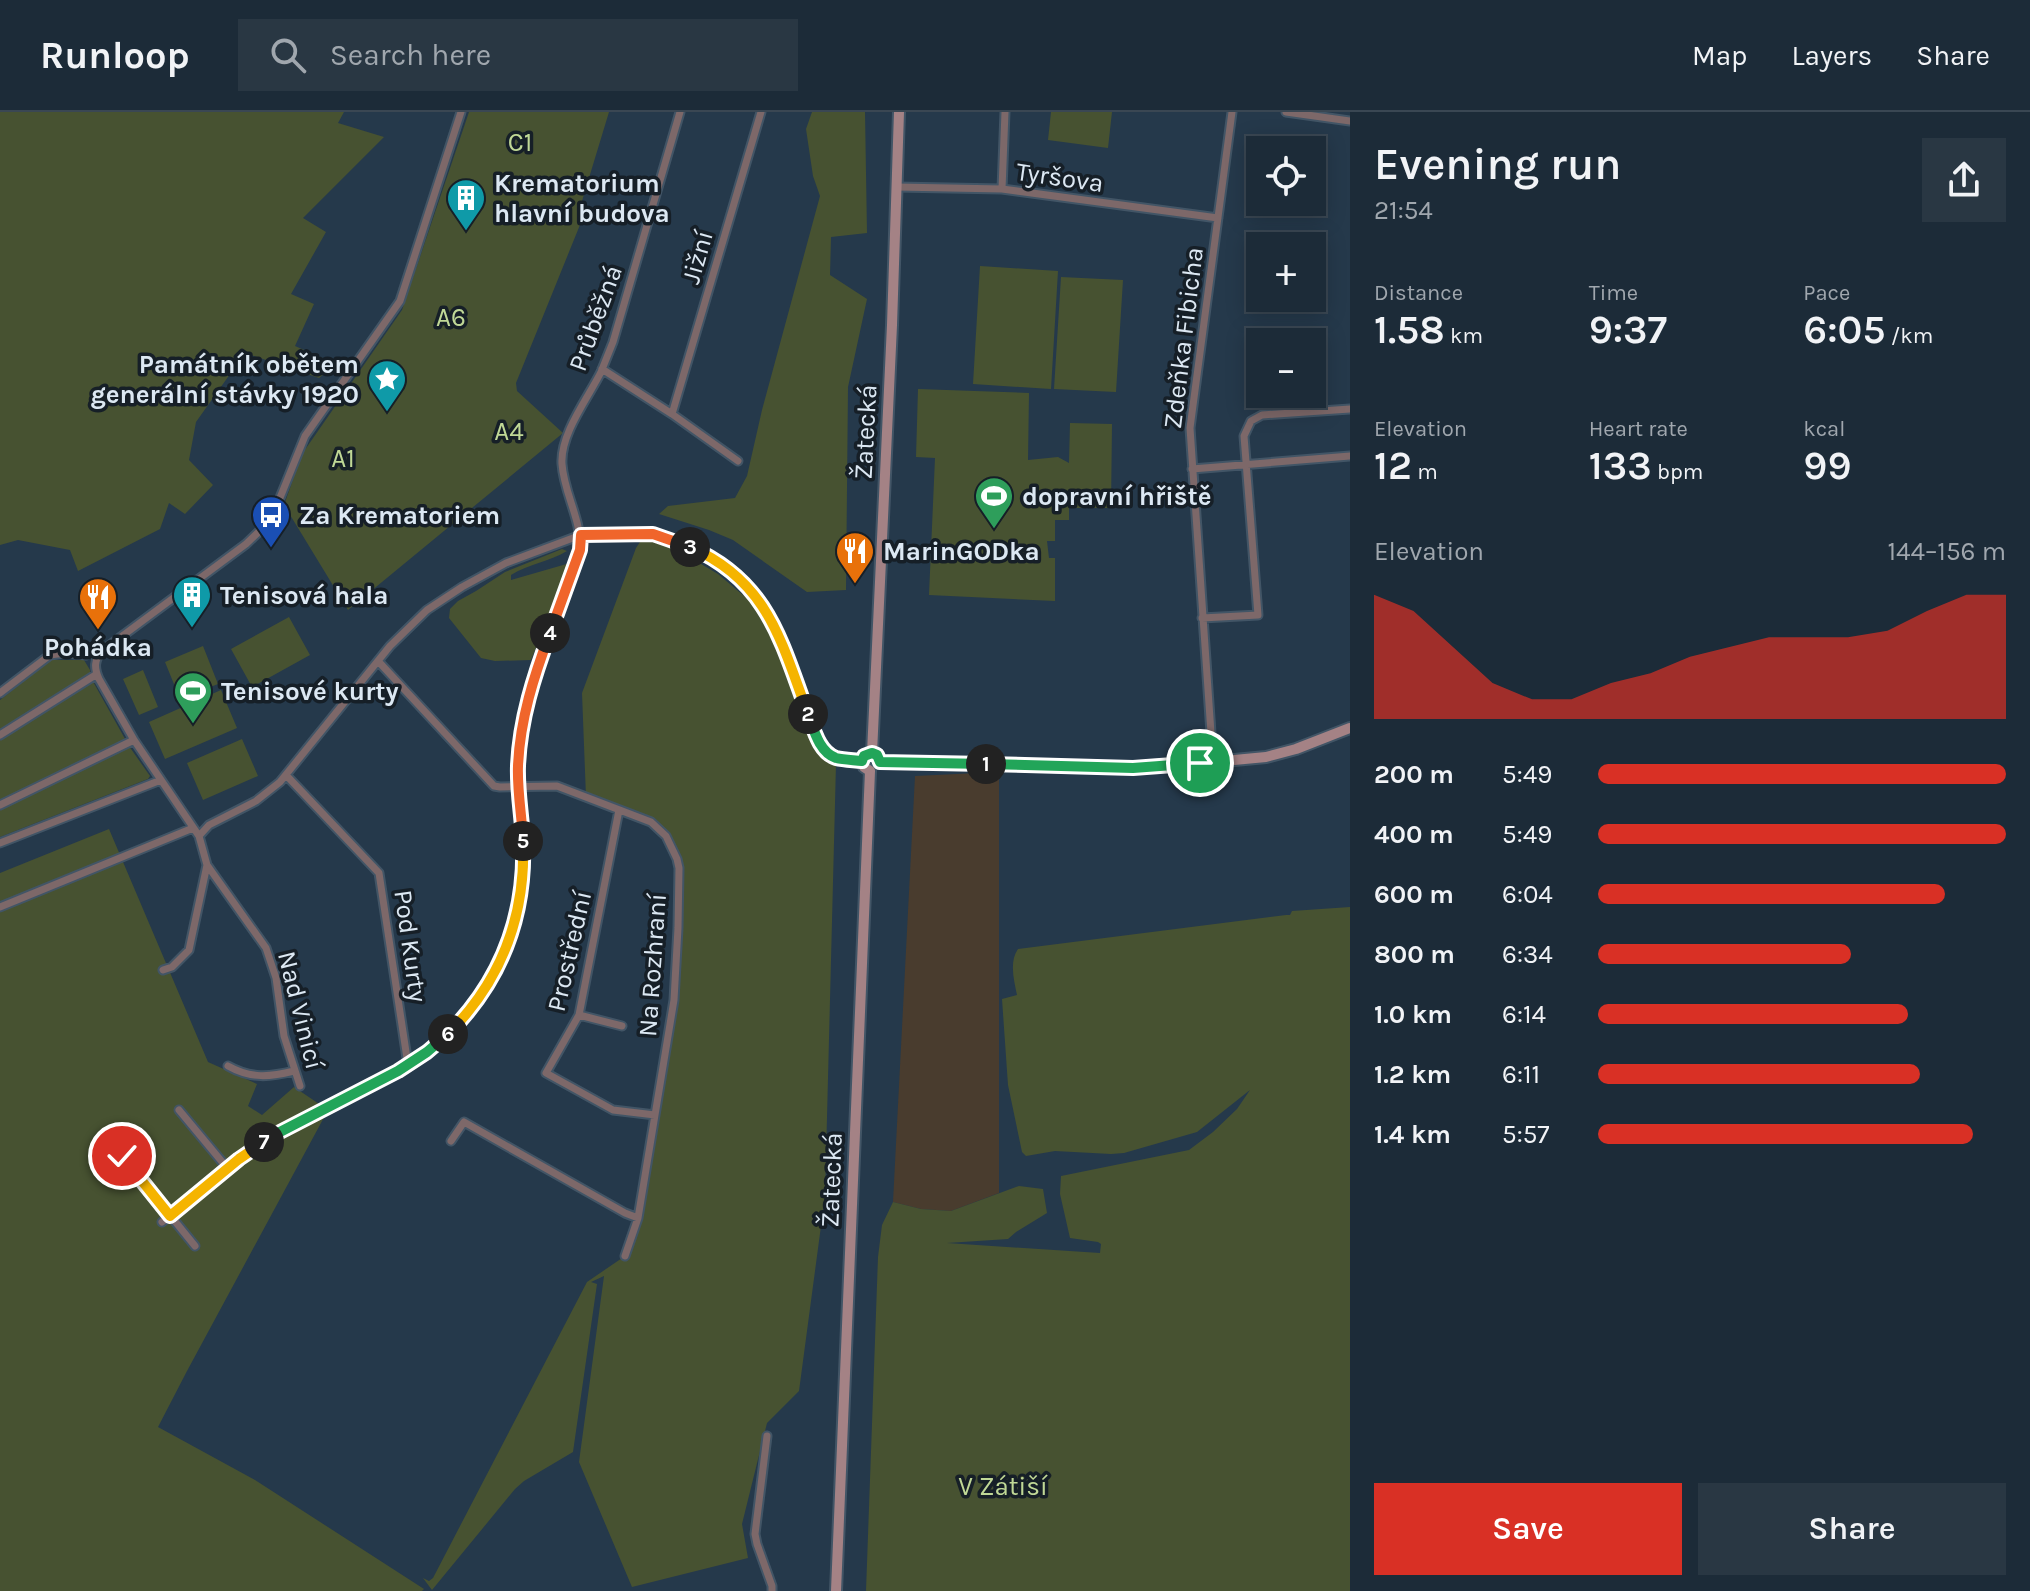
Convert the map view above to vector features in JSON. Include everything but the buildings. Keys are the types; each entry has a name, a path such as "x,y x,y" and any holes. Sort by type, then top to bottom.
{"street":[{"path":"163,970 172,967 189,950 207,865 199,836 134,740 97,674 96,660 102,651 246,544 271,520 305,436 400,301 453,148 461,112"},
{"name":"Průběžná","path":"581,535 562,463 564,444 613,342 680,112"},
{"name":"Jižní","path":"672,414 761,112"},
{"name":"Žatecká","path":"872,753 899,112"},
{"path":"1002,189 1005,112"},
{"name":"Zdeňka Fibicha","path":"1213,762 1190,428 1232,112"},
{"path":"1286,112 1350,121"},
{"name":"Tyršova","path":"897,187 1002,189 1218,218"},
{"path":"602,369 738,461"},
{"path":"1202,618 1258,615 1244,436 1251,421 1262,415 1350,409"},
{"path":"1192,469 1350,456"},
{"path":"199,836 209,825 256,801 286,775 390,646 427,610 506,563 581,535 653,534 693,548 734,574 759,599 777,630 818,741 835,757 862,761"},
{"path":"162,1222 278,1133 408,1065 443,1038 482,994 508,945 522,892 523,828 518,763 526,705 580,550 581,535"},
{"path":"0,693 50,655 86,655"},
{"name":"Na Rozhraní","path":"378,661 494,786 557,786 651,822 666,836 677,859 678,928 674,1000 638,1218 625,1256"},
{"path":"0,735 97,674"},
{"path":"880,762 1133,768 1266,757 1350,728"},
{"path":"0,805 134,740"},
{"path":"872,753 877,755 880,762 876,769 870,771 862,761 864,756 872,753"},
{"name":"Žatecká","path":"836,1591 870,771"},
{"name":"Pod Kurty","path":"286,775 379,873 408,1065"},
{"path":"0,843 161,780"},
{"name":"Prostřední","path":"540,1082 579,1015 619,810"},
{"path":"0,907 193,828"},
{"name":"Nad Vinicí","path":"207,865 266,948 276,978 284,1036 300,1086"},
{"path":"579,1015 622,1026"},
{"path":"228,1066 251,1076 265,1077 294,1071"},
{"path":"546,1073 613,1110 655,1115"},
{"path":"179,1110 228,1169"},
{"path":"451,1141 470,1112"},
{"path":"464,1122 638,1218"},
{"path":"113,1162 131,1148"},
{"path":"122,1156 195,1246"},
{"path":"767,1436 755,1534 772,1591"}],"shaded area":[{"path":"999,772 999,1193 951,1211 921,1209 893,1202 915,776"}],"green space":[{"path":"0,112 344,112 338,123 384,137 303,218 326,232 291,294 314,304 295,346 336,364 319,378 245,353 196,422 189,460 213,485 185,514 169,503 160,529 78,571 70,550 18,540 0,545"},
{"path":"469,112 609,112 582,201 586,210 516,383 517,391 563,433 348,610 284,505 302,454 402,310"},
{"path":"812,112 865,112 867,233 831,237 830,275 867,299 848,387 846,590 807,592 733,540 659,514 668,506 735,498 747,476 820,196 813,176 806,129"},
{"path":"1051,112 1112,112 1108,148 1048,140"},
{"path":"980,266 1058,271 1051,389 973,384"},
{"path":"1061,277 1123,280 1116,392 1054,389"},
{"name":"dopravní hřiště","path":"918,389 1029,393 1028,460 1058,457 1069,463 1070,423 1112,424 1111,508 1069,508 1069,520 1055,520 1055,541 1047,541 1049,558 1055,558 1055,601 929,595 935,458 916,457"},
{"path":"644,536 662,541 718,574 750,601 772,637 809,739 817,752 836,764 825,1196 799,1391 767,1423 742,1524 748,1558 632,1587 579,1462 604,1276 591,1282 597,1284 573,1452 515,1489 432,1590 423,1578 429,1581 433,1578 587,1282 625,1256 638,1218 674,1000 679,868 668,839 648,821 586,797 582,693 636,548"},
{"path":"562,549 567,551 511,575 511,580 570,563 531,660 495,661 481,658 449,618 450,609 505,572"},
{"name":"Tenisové kurty","path":"289,617 310,655 252,687 231,649"},
{"name":"Tenisové kurty","path":"203,646 218,684 180,699 165,662"},
{"path":"51,660 84,660 129,746 150,776 0,837 0,700"},
{"name":"Tenisové kurty","path":"143,670 158,707 139,715 123,679"},
{"name":"Tenisové kurty","path":"221,690 237,728 165,759 149,722"},
{"name":"Tenisové kurty","path":"242,739 258,776 203,800 187,763"},
{"path":"109,829 208,1062 257,1084 248,1106 262,1115 294,1087 328,1110 158,1427 255,1480 424,1589 422,1591 0,1591 0,873"},
{"name":"V Zátiší","path":"1350,907 1350,1591 866,1591 878,1257 882,1225 893,1202 921,1209 951,1211 1019,1186 1043,1189 1047,1213 1008,1239 947,1243 1100,1253 1101,1244 1098,1242 1070,1238 1060,1194 1061,1176 1189,1150 1237,1109 1250,1090 1197,1132 1124,1153 1055,1151 1026,1156 1022,1152 1008,1085 1002,999 1017,995 1013,965 1018,949 1290,915 1292,911"}],"place":[{"name":"Krematorium hlavní budova","path":"466,232"},
{"name":"Památník obětem generální stávky 1920","path":"387,413"},
{"name":"dopravní hřiště","path":"994,530"},
{"name":"Za Krematoriem","path":"271,549"},
{"name":"MarinGODka","path":"855,585"},
{"name":"Tenisová hala","path":"192,629"},
{"name":"Pohádka","path":"98,631"},
{"name":"Tenisové kurty","path":"193,725"}],"route":[{"path":"122,1156 170,1216 239,1159 278,1133 398,1071 427,1052 457,1024 482,994 508,945 522,892 524,860 518,763 526,705 580,550 581,535 653,534 693,548 734,574 759,599 777,630 818,741 835,757 862,761 864,756 872,753 877,755 880,762 1133,768 1200,763"}],"park label":[{"name":"C1","path":"520,142"},
{"name":"A6","path":"451,317"},
{"name":"A4","path":"509,431"},
{"name":"A1","path":"343,458"}]}
